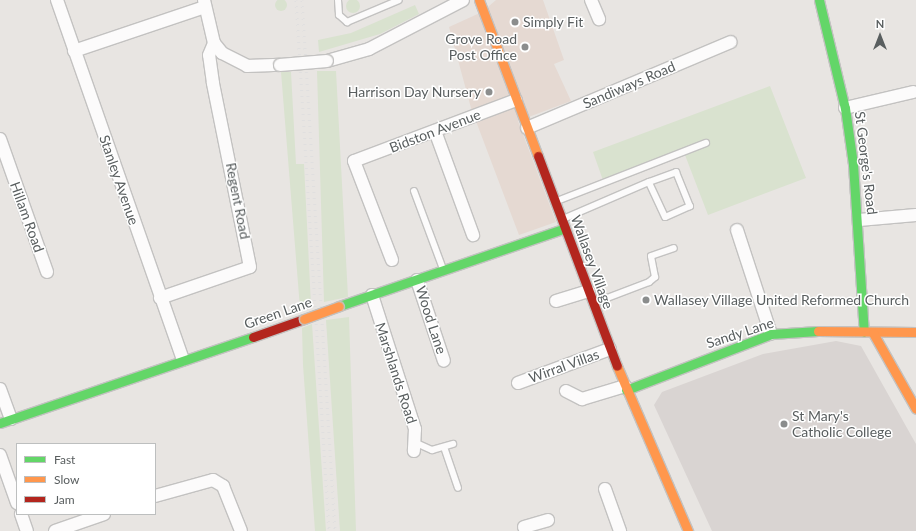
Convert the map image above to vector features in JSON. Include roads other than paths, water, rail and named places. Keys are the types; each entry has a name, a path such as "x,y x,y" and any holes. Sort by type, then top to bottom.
{"street":[{"name":"Stanley Avenue","path":"57,0 160,298 183,360"},
{"path":"74,51 205,3 214,43 231,61 247,66 327,61 369,50 463,0"},
{"name":"Wallasey Village","path":"479,0 610,349 688,531"},
{"path":"591,0 599,19"},
{"name":"St George's Road","path":"819,0 845,108 859,220 868,333 916,409"},
{"name":"Sandiways Road","path":"527,128 731,42"},
{"name":"Regent Road","path":"160,298 250,267 213,83 209,55 214,43"},
{"path":"845,108 913,92"},
{"name":"Bidston Avenue","path":"392,260 354,161 516,100"},
{"path":"435,131 473,234"},
{"name":"Hillam Road","path":"0,139 47,272"},
{"path":"859,220 916,215"},
{"name":"Green Lane","path":"5,421 444,271 565,228"},
{"path":"737,230 771,334"},
{"name":"Wood Lane","path":"417,280 444,361"},
{"path":"556,301 588,291"},
{"name":"Marshlands Road","path":"372,295 414,429 414,447"},
{"name":"Sandy Lane","path":"626,388 771,334 830,330 868,333 916,332"},
{"name":"Wirral Villas","path":"518,383 610,349"},
{"path":"566,391 582,399 626,388"},
{"path":"0,389 5,421"},
{"path":"0,455 16,500"},
{"path":"156,496 213,480 223,486 241,531"},
{"path":"605,488 620,531"},
{"path":"21,515 27,531"},
{"path":"55,531 101,515"},
{"path":"524,527 541,525"}],"lane":[{"path":"338,0 339,15 347,22 399,0"},
{"path":"555,202 706,143"},
{"path":"562,219 649,182 676,172 690,206 665,217 649,182"},
{"path":"414,191 444,271"},
{"path":"593,304 649,282 655,278 651,256 674,248"},
{"path":"414,447 432,450 453,444"},
{"path":"444,447 458,488"}],"railway":[{"path":"296,0 329,531"},
{"path":"302,0 335,531"}],"place":[{"name":"Simply Fit","path":"515,22"},
{"name":"Grove Road Post Office","path":"525,47"},
{"name":"Harrison Day Nursery","path":"489,92"},
{"name":"Wallasey Village United Reformed Church","path":"646,300"},
{"name":"St Mary's Catholic College","path":"784,424"}]}
